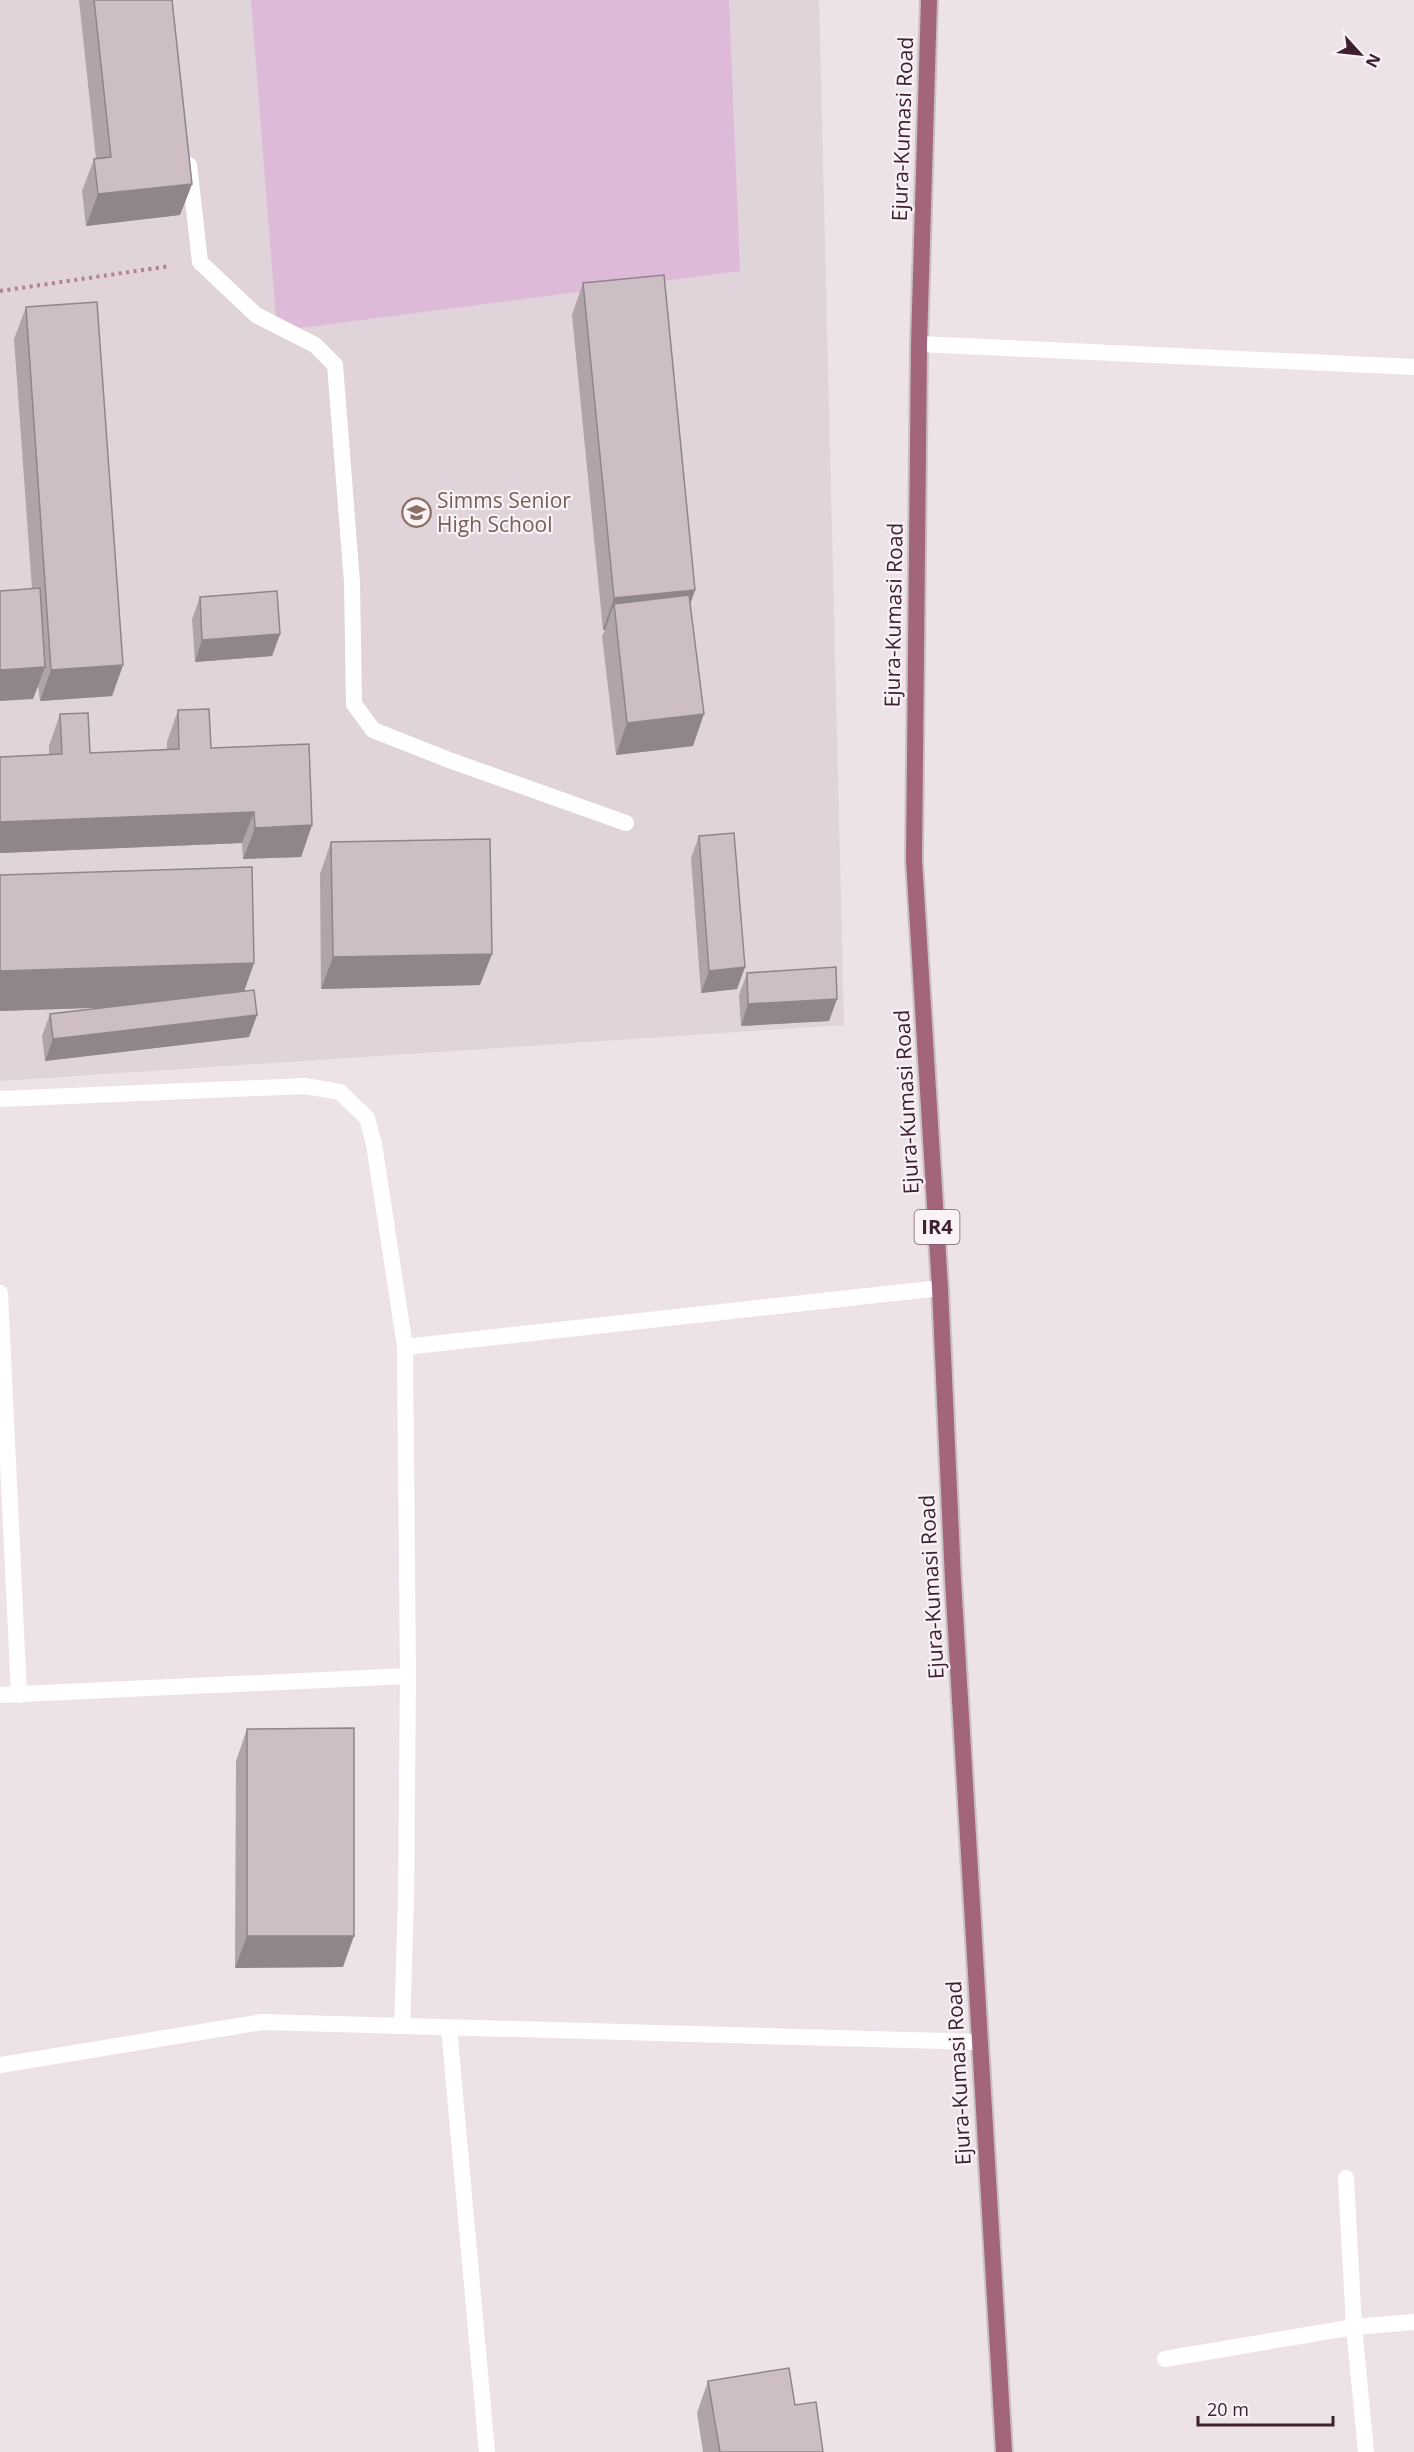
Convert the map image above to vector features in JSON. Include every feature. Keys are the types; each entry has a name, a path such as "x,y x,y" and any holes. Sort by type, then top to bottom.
{"main road":[{"name":"Ejura-Kumasi Road","path":"930,0 919,344 914,860 940,1288 953,1580 1004,2452"}],"street":[{"path":"188,154 200,262 256,315 315,345 335,365 352,582 354,704 373,730 449,760 626,823"},
{"path":"919,344 1414,367"},
{"path":"0,1099 305,1086 340,1092 367,1118 374,1144 405,1347 408,1676 406,1902 402,2026"},
{"path":"405,1347 940,1288"},
{"path":"0,1293 19,1695"},
{"path":"0,1695 408,1676"},
{"path":"0,2065 262,2022 980,2042"},
{"path":"449,2028 487,2452"},
{"path":"1346,2178 1354,2327 1366,2452"},
{"path":"1165,2359 1354,2327 1414,2322"}],"path":[{"path":"0,291 200,262"}],"shaded area":[{"name":"Simms Senior High School","path":"0,0 819,0 844,1025 0,1081"},
{"path":"251,0 729,0 740,271 277,331"}],"building":[{"path":"94,0 172,0 192,184 98,194 94,159 111,157"},
{"path":"664,275 695,590 614,598 583,283"},
{"path":"97,302 123,665 51,670 26,307"},
{"path":"40,588 45,667 0,670 0,591"},
{"path":"277,591 280,634 202,640 200,597"},
{"path":"689,595 704,714 627,723 614,604"},
{"path":"209,709 211,748 309,744 312,825 255,828 254,812 0,822 0,757 62,754 60,714 88,713 90,753 179,749 178,710"},
{"path":"734,833 745,967 709,971 699,836"},
{"path":"490,839 492,954 333,957 331,842"},
{"path":"252,867 254,963 0,971 0,875"},
{"path":"836,967 837,999 748,1004 747,973"},
{"path":"254,990 257,1015 53,1039 50,1014"},
{"path":"354,1728 354,1936 247,1936 247,1729"},
{"path":"789,2368 795,2405 816,2402 823,2452 720,2452 708,2381"}],"place":[{"name":"Simms Senior High School","path":"416,513"}]}
